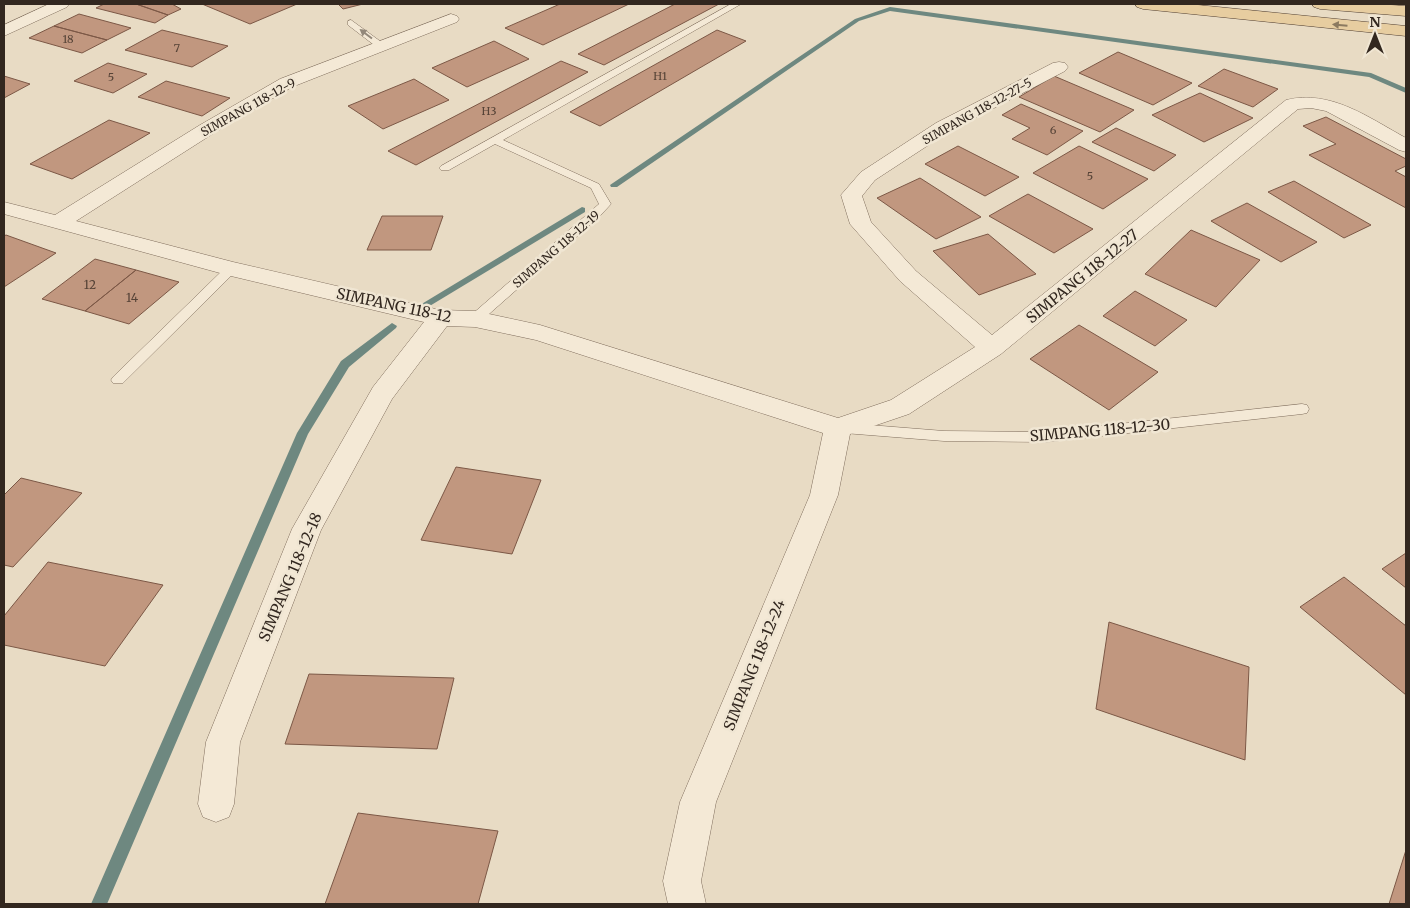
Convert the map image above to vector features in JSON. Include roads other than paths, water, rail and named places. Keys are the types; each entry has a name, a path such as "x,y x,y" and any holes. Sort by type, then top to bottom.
{"main road":[{"path":"1143,4 1406,31"},
{"path":"1320,4 1406,11"}],"street":[{"path":"4,31 61,4"},
{"name":"SIMPANG 118-12-9","path":"59,222 208,129 286,83 451,19"},
{"name":"SIMPANG 118-12-27-5","path":"992,348 901,268 861,224 851,195 868,176 943,128 1059,67"},
{"name":"SIMPANG 118-12-27","path":"838,428 900,407 992,348 1292,104 1311,102 1332,106 1406,146"},
{"name":"SIMPANG 118-12","path":"4,208 231,269 440,318 475,319 540,333 838,428"},
{"name":"SIMPANG 118-12-18","path":"216,804 223,742 307,529 382,394 440,318"},
{"name":"SIMPANG 118-12-24","path":"687,904 682,881 698,802 824,495 838,428"}],"lane":[{"path":"445,168 738,4"},
{"path":"351,23 382,46"},
{"name":"SIMPANG 118-12-19","path":"475,319 595,216 605,204 595,186 495,140"},
{"path":"118,380 231,269"},
{"name":"SIMPANG 118-12-30","path":"838,428 944,436 1046,437 1302,409"}],"waterway":[{"path":"614,185 857,20 890,9 1371,75 1406,91"},
{"path":"425,305 582,210"},
{"path":"99,904 303,433 345,364 392,326"}]}
